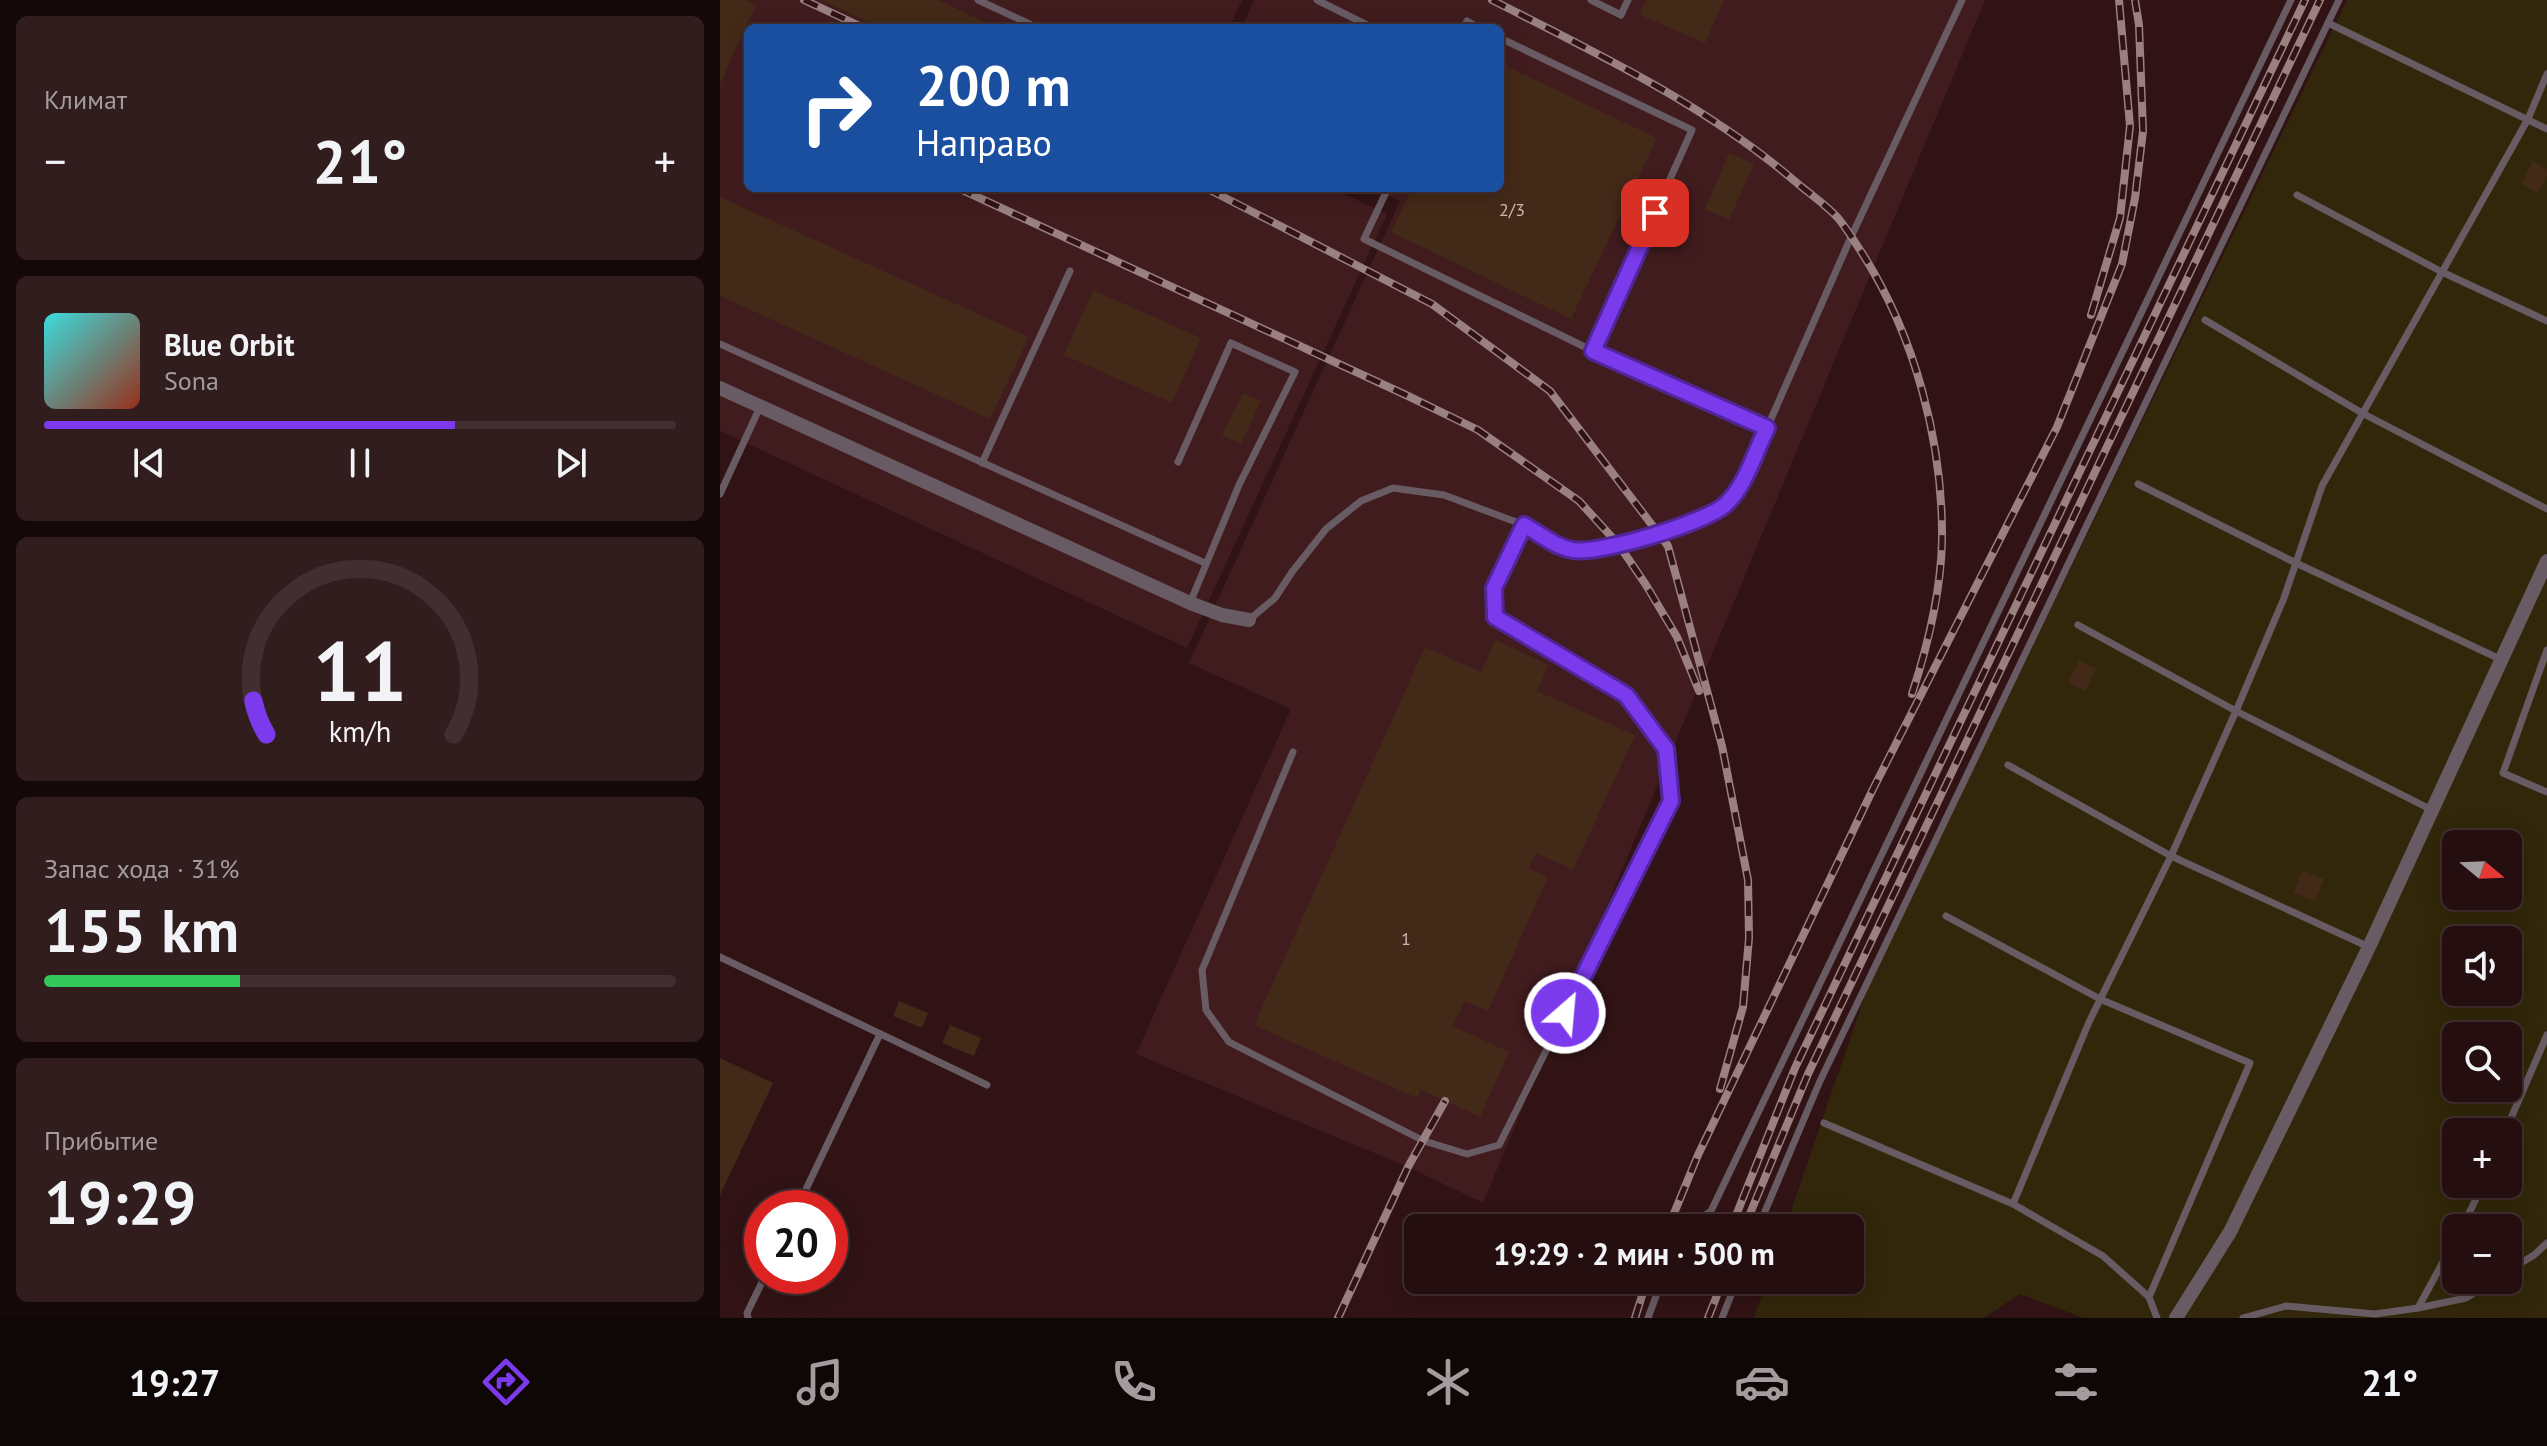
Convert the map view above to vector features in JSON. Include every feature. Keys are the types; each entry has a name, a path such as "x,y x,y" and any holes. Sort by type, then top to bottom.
{"street":[{"path":"720,388 1190,603 1222,615 1249,620"},
{"path":"2176,1318 2230,1232 2369,947 2547,561"}],"lane":[{"path":"978,0 1029,24"},
{"path":"1317,0 1365,24"},
{"path":"1591,0 1621,15 1628,0"},
{"path":"1249,620 1275,598 1326,529 1361,501 1393,488 1444,495 1524,525 1558,546 1577,551 1619,545 1693,521 1725,506 1739,487 1767,428 1851,237 1962,0"},
{"path":"1707,1214 2291,0"},
{"path":"1764,1214 1827,1067 2339,0"},
{"path":"2328,23 2547,129"},
{"path":"1504,40 1692,130 1593,351"},
{"path":"2013,1204 2100,999 2171,856 2236,711 2284,598 2322,486 2528,119 2547,74"},
{"path":"1386,192 1364,239 1593,351 1767,428"},
{"path":"2297,195 2442,272 2547,321"},
{"path":"982,463 1070,271"},
{"path":"2205,320 2362,413 2547,509"},
{"path":"1178,462 1231,343 1295,372 1239,485 1190,603"},
{"path":"720,344 1205,563"},
{"path":"720,494 760,407"},
{"path":"2138,484 2502,660"},
{"path":"1293,752 1202,970 1206,1010 1229,1042 1424,1141 1467,1154 1499,1145 1671,801 1666,749 1626,695 1495,617 1494,588 1524,525"},
{"path":"2078,625 2236,711 2432,810"},
{"path":"2547,650 2503,773 2547,792"},
{"path":"2008,765 2171,856 2369,947"},
{"path":"1946,916 2100,999 2250,1063 2149,1297"},
{"path":"720,957 987,1085"},
{"path":"806,1190 880,1034"},
{"path":"2511,1118 2547,1035"},
{"path":"1824,1123 2013,1204 2103,1256 2149,1297 2157,1318"},
{"path":"2522,1261 2547,1243"},
{"path":"2418,1308 2442,1264"},
{"path":"748,1318 747,1313 756,1294"},
{"path":"1648,1318 1657,1294"},
{"path":"1722,1318 1731,1294"},
{"path":"2243,1318 2286,1306 2375,1314 2418,1308 2472,1294"}],"shaded area":[{"path":"720,0 1242,0 1231,24 744,24 744,192 1340,192 1387,214 1187,648 720,431"},
{"path":"1254,0 1985,0 1483,1203 1408,1167 1136,1054 1291,709 1189,663 1400,201 1381,192 1504,192 1504,24 1244,24"},
{"path":"2347,0 2547,0 2547,1318 2084,1318 2020,1294 1984,1318 1754,1318 1762,1294 1864,1294 1864,1214 1790,1214 1870,981"}],"building":[{"path":"720,0 744,0 756,5 747,24 744,24 744,31 720,84"},
{"path":"821,0 938,0 989,24 872,24"},
{"path":"1646,0 1724,0 1705,43 1640,15"},
{"path":"1504,65 1657,138 1571,319 1391,232 1410,192 1504,192"},
{"path":"1729,153 1754,164 1729,220 1705,209"},
{"path":"2533,161 2547,169 2547,176 2538,193 2521,184"},
{"path":"720,197 1029,337 990,419 720,296"},
{"path":"1093,290 1201,338 1172,403 1064,355"},
{"path":"1243,393 1261,401 1241,444 1222,435"},
{"path":"1495,640 1549,665 1537,691 1635,735 1573,870 1536,853 1529,868 1548,877 1488,1011 1465,1001 1453,1026 1509,1052 1480,1117 1421,1090 1417,1098 1254,1025 1425,647 1481,672"},
{"path":"2079,660 2096,669 2085,691 2068,683"},
{"path":"2302,870 2324,879 2315,901 2293,893"},
{"path":"899,1001 928,1013 922,1028 893,1016"},
{"path":"950,1025 981,1038 974,1056 942,1043"},
{"path":"720,1058 773,1083 720,1195"}],"railway":[{"path":"804,0 855,24"},
{"path":"1492,0 1650,82 1726,129 1828,209 1862,253 1881,285 1911,354 1931,428 1937,465 1942,540 1939,579 1928,637 1912,694"},
{"path":"2091,315 2120,218 2130,126 2119,0"},
{"path":"1674,1214 1698,1155 1873,789 2057,427 2122,264 2135,198 2143,131 2139,25 2135,0"},
{"path":"1737,1214 1795,1068 2305,0"},
{"path":"1750,1214 1808,1074 2320,0"},
{"path":"967,192 1478,430 1579,501 1619,545 1677,637 1699,691"},
{"path":"1214,192 1432,304 1550,391 1668,546 1722,746 1748,880 1749,938 1743,1007 1720,1089"},
{"path":"1338,1318 1408,1167 1445,1101"},
{"path":"1635,1318 1643,1294"},
{"path":"1708,1318 1717,1294"}],"route":[{"path":"1565,1013 1671,801 1666,749 1626,695 1495,617 1494,588 1524,525 1558,546 1577,551 1619,545 1659,533 1725,506 1739,487 1767,428 1593,351 1655,213"}]}
